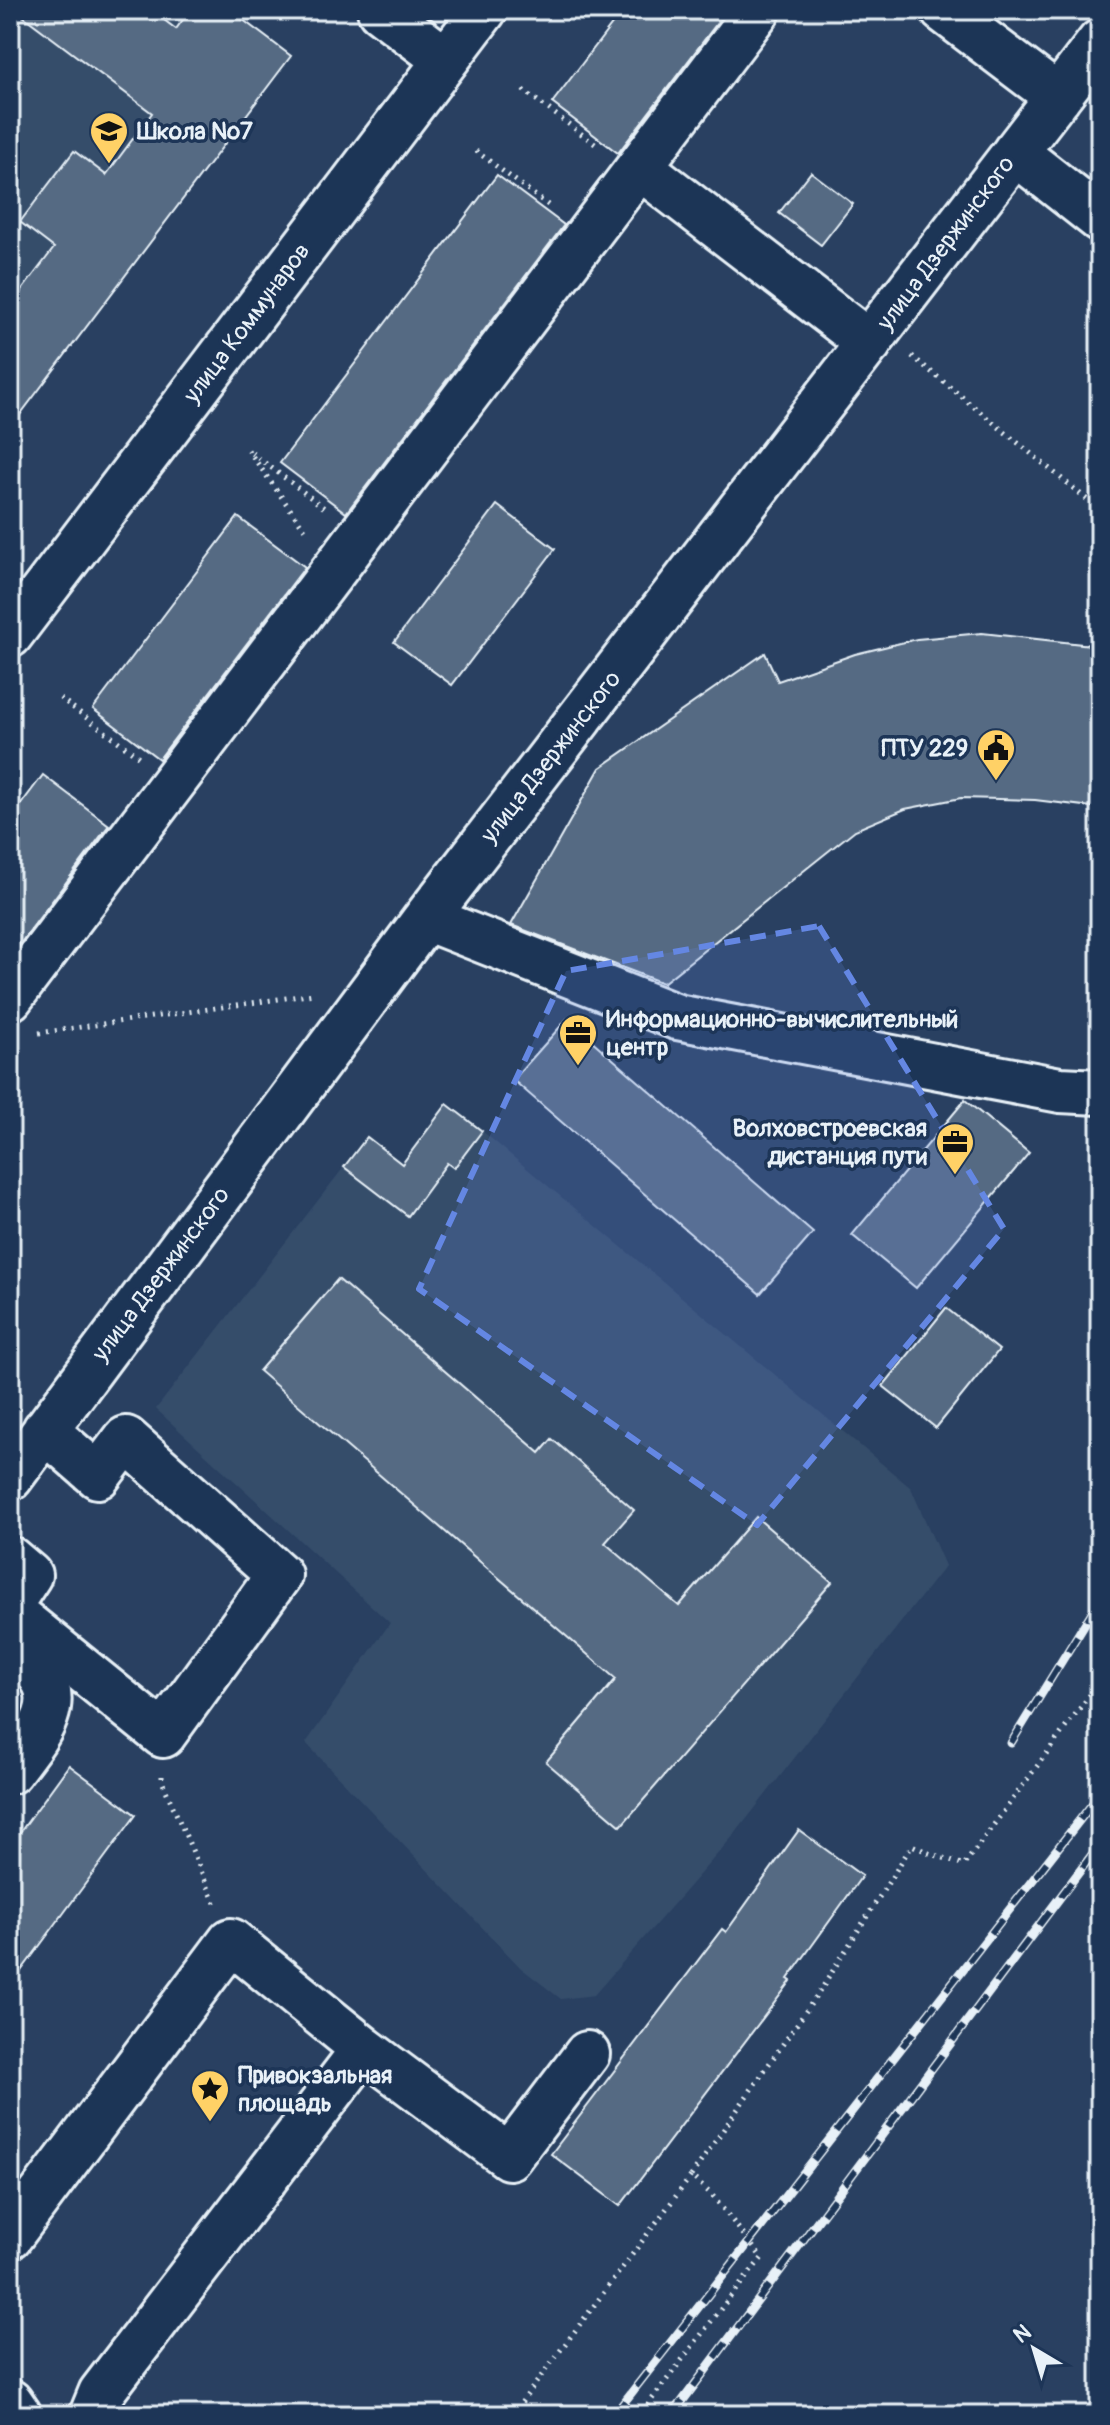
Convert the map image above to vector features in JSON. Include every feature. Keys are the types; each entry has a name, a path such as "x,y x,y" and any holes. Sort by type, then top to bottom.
{"street":[{"path":"380,10 446,60"},
{"name":"улица Коммунаров","path":"10,635 484,10"},
{"path":"18,1016 173,783 758,10"},
{"path":"943,10 1058,97"},
{"name":"улица Дзержинского","path":"10,1478 426,918 889,348 1015,152 1100,42"},
{"path":"1015,152 1100,219"},
{"path":"637,171 889,348"},
{"path":"426,918 677,1017 1060,1090 1100,1092"},
{"path":"10,1611 163,1735 279,1575 126,1439 98,1476 45,1430"},
{"path":"10,1559 29,1575 10,1604"},
{"path":"10,1651 37,1671 50,1696 44,1725 10,1771"},
{"path":"10,2236 231,1941 364,2049 509,2157 587,2054"},
{"path":"92,2415 101,2393 364,2049"},
{"path":"10,2402 19,2415"}],"path":[{"path":"523,90 637,171"},
{"path":"476,151 588,235"},
{"path":"889,348 1100,510"},
{"path":"334,571 248,450 361,535"},
{"path":"60,698 173,783"},
{"path":"18,1016 315,994"},
{"path":"512,2415 691,2176 822,1988 912,1845 964,1865 1100,1681"},
{"path":"163,1735 162,1781 231,1941"},
{"path":"640,2415 762,2258 712,2195 691,2176"}],"highlighted area":[{"path":"819,926 1004,1229 757,1525 419,1289 566,971"}],"shaded area":[{"name":"Школа №7","path":"10,10 230,10 291,56 10,428"},
{"path":"482,1131 911,1488 945,1566 734,1835 594,1995 561,1999 521,1968 306,1743 390,1623 156,1409 344,1167 381,1192"}],"building":[{"name":"Школа №7","path":"15,10 151,10 176,29 190,10 230,10 291,56 10,428 10,306 54,248 20,222 74,151 106,175 152,113"},
{"path":"623,10 727,10 618,153 552,103"},
{"path":"811,172 853,204 821,245 779,213"},
{"path":"497,175 564,225 346,513 280,463"},
{"path":"497,505 555,549 452,685 394,642"},
{"path":"238,517 305,567 159,759 93,709"},
{"path":"982,633 1100,646 1100,808 1035,800 961,798 905,809 855,830 663,983 511,925 600,768 765,653 778,681 855,654 917,639"},
{"path":"43,775 109,825 10,957 10,819"},
{"path":"567,1019 813,1233 760,1294 513,1080"},
{"path":"965,1100 1029,1153 916,1288 852,1235"},
{"path":"447,1104 482,1131 454,1168 447,1163 408,1216 344,1167 367,1137 402,1164"},
{"path":"338,1279 540,1453 552,1439 634,1510 605,1543 679,1606 756,1517 832,1582 621,1826 546,1762 616,1679 259,1371"},
{"path":"946,1308 999,1350 936,1428 883,1386"},
{"path":"69,1765 136,1815 10,1986 10,1846"},
{"path":"799,1830 862,1876 788,1979 791,1981 620,2206 551,2154 722,1929 726,1932"}],"railway":[{"path":"1011,1743 1100,1599"},
{"path":"614,2415 1100,1794"},
{"path":"672,2415 1100,1844"}],"place":[{"name":"Школа №7","path":"109,165"},
{"name":"ПТУ 229","path":"996,782"},
{"name":"Информационно-вычислительный центр","path":"578,1067"},
{"name":"Волховстроевская дистанция пути","path":"955,1176"},
{"name":"Привокзальная площадь","path":"210,2123"}]}
